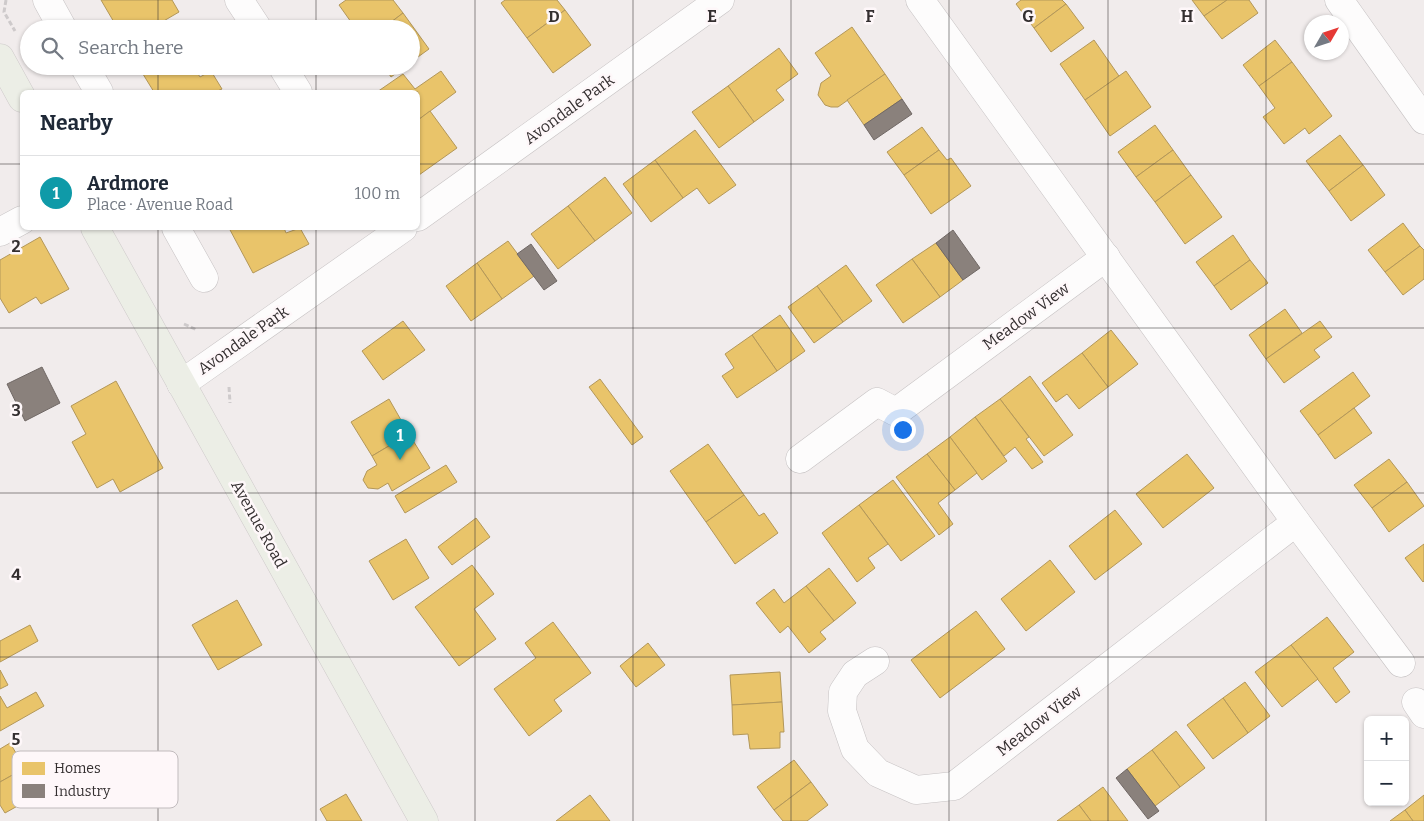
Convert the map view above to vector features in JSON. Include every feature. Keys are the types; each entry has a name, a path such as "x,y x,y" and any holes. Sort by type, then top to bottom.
{"main road":[{"path":"0,58 20,94"},
{"name":"Avenue Road","path":"96,230 424,821"}],"street":[{"path":"46,0 58,20"},
{"path":"239,0 252,20"},
{"name":"Avondale Park","path":"420,216 720,0"},
{"path":"920,0 1296,522 1401,663"},
{"path":"1339,0 1424,120"},
{"path":"89,75 98,90"},
{"path":"288,75 297,90"},
{"path":"0,232 20,221"},
{"path":"177,230 204,278"},
{"name":"Avondale Park","path":"181,384 400,230"},
{"name":"Meadow View","path":"800,460 877,402 896,412 1106,257"},
{"name":"Meadow View","path":"875,661 855,674 843,692 842,711 855,749 878,773 916,790 954,786 1296,522"}],"path":[{"path":"6,0 4,12 16,33"}],"building: Homes":[{"path":"101,0 172,0 179,12 165,20 113,20"},
{"path":"346,0 393,0 403,13 394,20 350,20 339,5"},
{"path":"505,0 557,0 565,10 527,38 501,3"},
{"path":"1021,0 1062,0 1066,4 1034,28 1016,4"},
{"path":"1192,0 1227,0 1204,16"},
{"path":"1227,0 1249,0 1258,13 1222,39 1204,16"},
{"path":"1066,4 1084,28 1051,52 1034,28"},
{"path":"565,10 591,45 553,73 527,38"},
{"path":"403,13 408,20 394,20"},
{"path":"852,27 885,74 838,107 831,107 825,105 818,95 821,83 831,76 815,53"},
{"path":"420,37 429,49 420,56"},
{"path":"1094,40 1119,76 1085,100 1060,64"},
{"path":"1275,40 1292,62 1259,86 1243,65"},
{"path":"779,48 798,74 776,90 784,100 754,122 728,86"},
{"path":"1292,62 1332,116 1309,134 1305,128 1284,144 1263,117 1275,108 1259,86"},
{"path":"441,71 456,92 420,119 420,90 380,90 402,75 404,75 415,89"},
{"path":"1126,71 1151,107 1110,136 1085,100"},
{"path":"885,74 902,99 864,125 847,100"},
{"path":"144,75 199,75 200,77 213,75 222,89 220,90 153,90"},
{"path":"728,86 754,122 719,148 692,112"},
{"path":"430,111 457,148 420,174 420,118"},
{"path":"1155,125 1173,150 1136,177 1118,152"},
{"path":"922,127 939,150 904,175 887,152"},
{"path":"695,130 736,185 709,204 697,188 683,198 655,160"},
{"path":"1340,135 1363,165 1329,191 1306,161"},
{"path":"939,150 947,160 951,158 971,186 931,214 904,175"},
{"path":"1173,150 1191,175 1155,202 1136,177"},
{"path":"655,160 683,198 651,222 623,184"},
{"path":"1363,165 1385,195 1351,221 1329,191"},
{"path":"1191,175 1222,217 1185,244 1155,202"},
{"path":"605,177 632,213 595,241 568,206"},
{"path":"568,206 595,241 558,269 531,234"},
{"path":"1403,223 1420,246 1385,272 1368,250"},
{"path":"230,230 285,230 286,233 301,230 309,244 253,273"},
{"path":"1233,235 1250,260 1214,286 1196,262"},
{"path":"40,237 69,289 41,304 36,297 9,313 0,298 0,260"},
{"path":"508,241 534,276 502,299 477,263"},
{"path":"936,243 963,280 940,297 912,259"},
{"path":"1420,246 1424,250 1424,279 1403,295 1385,272"},
{"path":"912,259 940,297 903,323 876,285"},
{"path":"1250,260 1268,283 1231,310 1214,286"},
{"path":"477,263 502,299 471,321 446,286"},
{"path":"846,265 872,301 843,322 817,286"},
{"path":"817,286 843,322 814,343 788,307"},
{"path":"1285,309 1302,333 1266,359 1249,335"},
{"path":"780,315 805,351 777,371 752,335"},
{"path":"403,321 425,350 383,380 362,351"},
{"path":"1320,321 1332,337 1314,350 1320,357 1284,383 1266,359"},
{"path":"1111,330 1138,364 1108,387 1082,353"},
{"path":"752,335 777,371 737,398 722,376 734,368 725,354"},
{"path":"1082,353 1108,387 1079,409 1067,394 1056,402 1042,383"},
{"path":"1353,372 1370,396 1318,435 1300,411"},
{"path":"1030,376 1073,435 1044,456 1000,399"},
{"path":"600,379 643,437 632,445 589,387"},
{"path":"116,381 163,468 120,492 113,479 97,488 72,442 86,434 71,406"},
{"path":"389,399 409,434 372,456 351,422"},
{"path":"1000,399 1029,437 1026,439 1043,462 1032,469 1015,447 1004,456 975,417"},
{"path":"1354,408 1372,433 1335,459 1318,435"},
{"path":"975,417 1007,461 982,480 950,437"},
{"path":"409,434 430,468 392,491 388,483 378,489 368,488 363,480 367,471 377,465 372,456"},
{"path":"950,437 977,473 955,490 927,454"},
{"path":"708,444 744,495 706,522 670,471"},
{"path":"927,454 955,490 938,503 953,524 939,535 896,477"},
{"path":"1187,454 1214,488 1163,528 1136,494"},
{"path":"1389,459 1407,482 1372,508 1354,485"},
{"path":"446,465 457,482 405,513 395,496"},
{"path":"893,480 935,536 901,561 859,505"},
{"path":"1407,482 1424,506 1389,532 1372,508"},
{"path":"744,495 759,516 764,513 778,533 735,564 706,522"},
{"path":"859,505 888,544 868,558 875,568 857,582 822,533"},
{"path":"1115,510 1142,544 1095,580 1069,546"},
{"path":"476,518 490,537 452,565 438,547"},
{"path":"406,539 429,578 393,600 369,561"},
{"path":"1424,544 1424,581 1423,582 1405,558"},
{"path":"1050,560 1075,592 1026,631 1001,599"},
{"path":"472,565 494,594 474,609 496,639 459,666 415,607"},
{"path":"829,568 856,603 834,621 806,586"},
{"path":"806,586 834,621 820,632 826,639 809,653 788,626 780,633 756,603 774,589 784,603"},
{"path":"237,600 262,645 218,670 192,625"},
{"path":"976,611 1005,649 940,698 911,660"},
{"path":"1327,617 1354,652 1333,668 1350,692 1336,703 1291,645"},
{"path":"553,622 591,673 554,700 562,711 529,736 494,689 536,658 525,643"},
{"path":"30,625 38,641 0,662 0,641"},
{"path":"648,643 665,665 636,687 620,666"},
{"path":"1291,645 1318,679 1282,707 1255,672"},
{"path":"0,670 8,685 0,689"},
{"path":"780,672 782,702 732,705 730,675"},
{"path":"1245,682 1270,716 1248,733 1223,698"},
{"path":"36,692 44,706 0,731 0,696 7,708"},
{"path":"1223,698 1248,733 1213,759 1187,725"},
{"path":"782,702 784,732 780,732 780,748 750,749 748,734 733,735 732,705"},
{"path":"1176,731 1205,768 1180,787 1152,750"},
{"path":"10,743 15,751 12,751 12,775 0,782 0,749"},
{"path":"1152,750 1180,787 1155,806 1127,769"},
{"path":"794,760 811,782 774,810 757,787"},
{"path":"12,775 12,808 14,808 5,813 0,805 0,782"},
{"path":"811,782 828,805 807,821 783,821 774,810"},
{"path":"1103,787 1128,821 1091,821 1079,805"},
{"path":"346,794 362,821 327,821 320,809"},
{"path":"590,795 610,821 556,821"},
{"path":"1424,795 1424,821 1413,821 1405,810"},
{"path":"1079,805 1091,821 1057,821"},
{"path":"1405,810 1413,821 1390,821"}],"building: Industry":[{"path":"902,99 912,114 874,140 864,125"},
{"path":"953,230 980,268 963,280 936,243"},
{"path":"531,244 557,281 544,290 517,254"},
{"path":"42,367 60,403 25,421 7,384"},
{"path":"1127,769 1159,811 1148,819 1116,778"}],"place":[{"name":"Ardmore","path":"400,460"}]}
